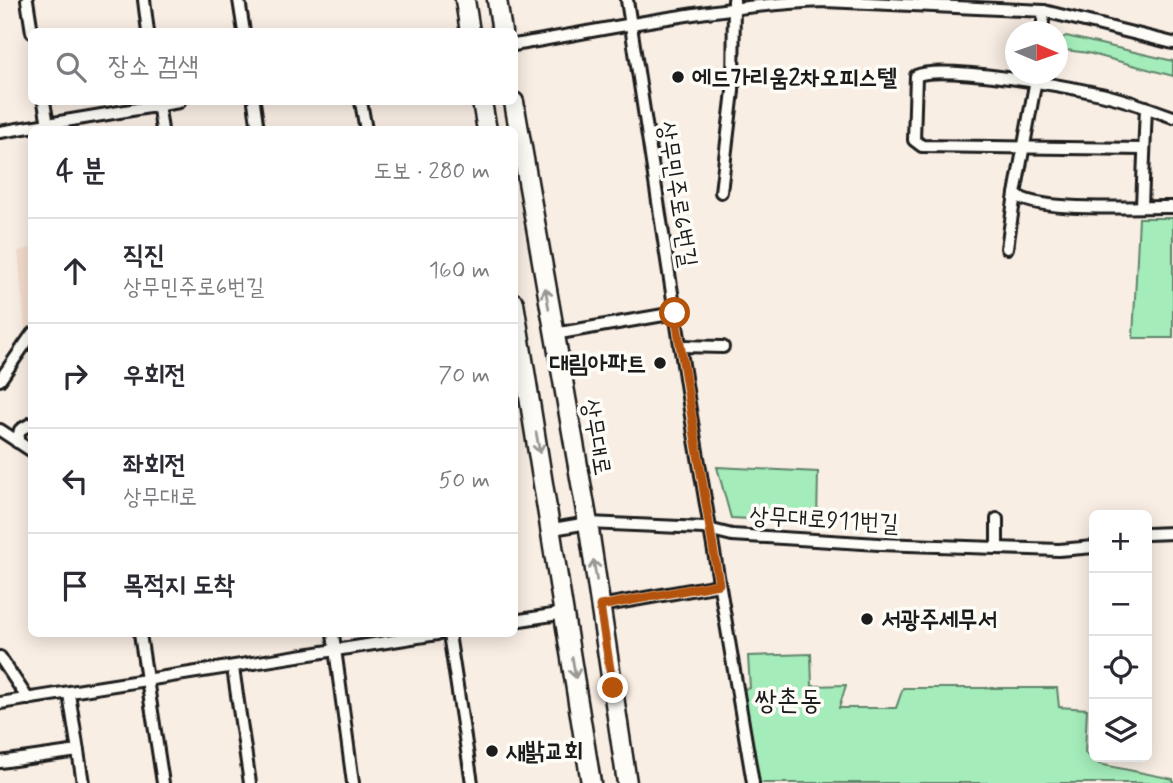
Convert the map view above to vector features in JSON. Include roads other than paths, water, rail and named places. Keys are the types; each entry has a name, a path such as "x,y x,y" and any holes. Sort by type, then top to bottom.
{"main road":[{"path":"465,0 469,28"},
{"path":"497,0 501,28"},
{"path":"483,105 486,126"},
{"name":"상무대로","path":"515,105 588,523 627,783"},
{"path":"518,345 553,529 592,783"}],"street":[{"path":"27,0 32,28"},
{"path":"144,0 148,28"},
{"path":"239,0 243,28"},
{"name":"상무민주로6번길","path":"628,0 680,346 753,783"},
{"path":"518,44 734,5 859,1 1044,11 1173,43"},
{"path":"721,192 732,101 734,5"},
{"path":"1043,21 1044,11"},
{"path":"1005,76 924,72 916,76 914,141 922,146 1144,149"},
{"path":"1007,248 1035,84"},
{"path":"1060,84 1173,117"},
{"path":"44,105 48,126 149,105"},
{"path":"159,105 162,126"},
{"path":"254,105 257,126"},
{"path":"362,105 365,126"},
{"path":"1142,206 1146,107"},
{"path":"0,132 28,128"},
{"path":"1015,194 1022,200 1046,205 1173,207"},
{"path":"554,334 675,313"},
{"path":"0,380 28,340"},
{"path":"680,346 723,347"},
{"path":"17,442 20,430 28,425"},
{"path":"0,430 28,449"},
{"path":"997,519 998,547"},
{"name":"상무대로911번길","path":"553,529 588,523 836,542 1059,550 1089,547"},
{"path":"1152,534 1173,533"},
{"path":"600,606 719,584"},
{"path":"518,620 565,612"},
{"path":"141,637 163,783"},
{"path":"333,637 353,783"},
{"path":"0,703 418,637"},
{"path":"449,637 472,783"},
{"path":"0,657 28,699"},
{"path":"233,668 250,783"},
{"path":"69,694 83,783"},
{"path":"0,762 78,751"}],"place":[{"name":"에드가리움2차오피스텔","path":"678,77"},
{"name":"대림아파트","path":"660,363"},
{"name":"서광주세무서","path":"867,619"},
{"name":"새밝교회","path":"492,751"}],"district":[{"name":"쌍촌동","path":"788,699"}]}
